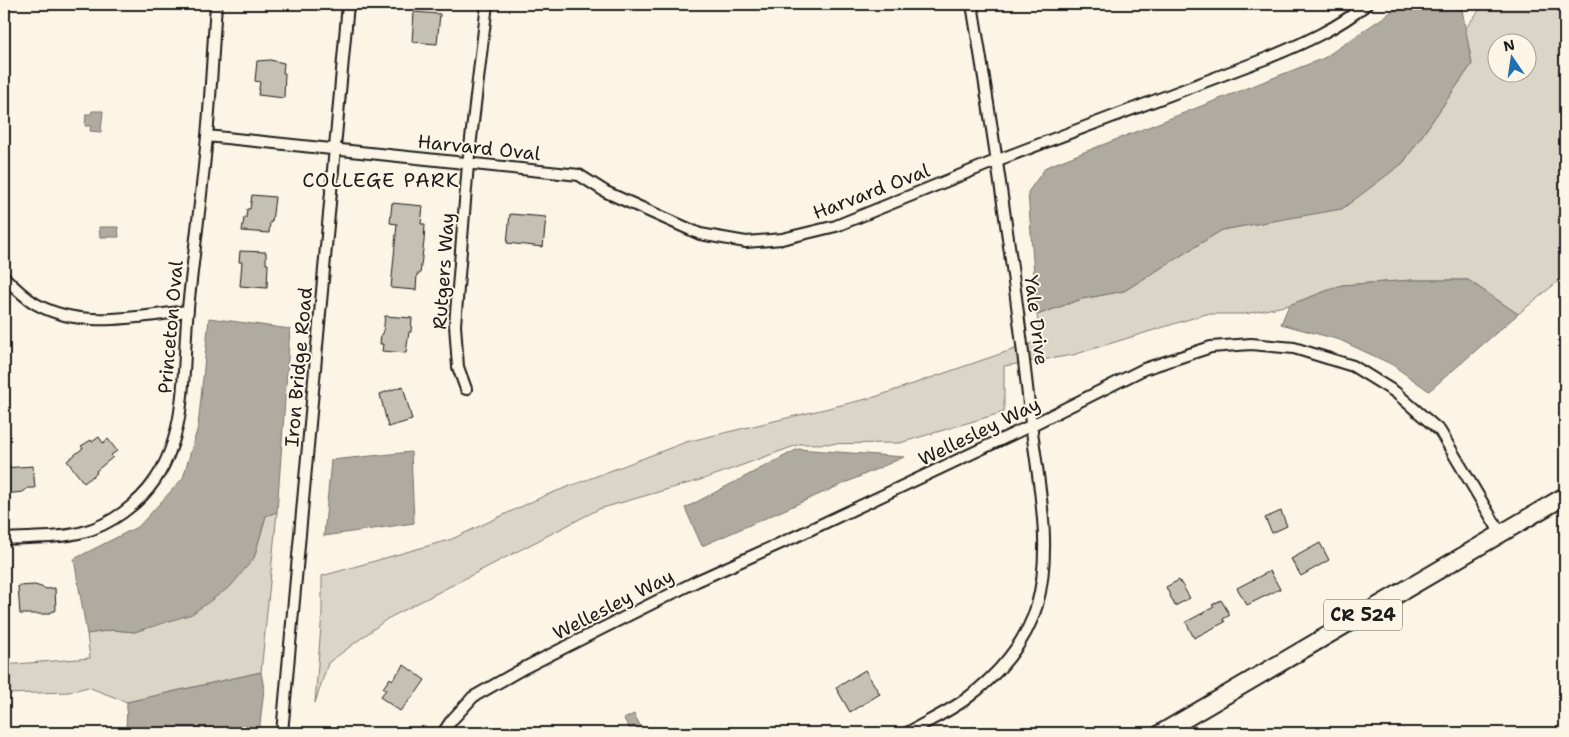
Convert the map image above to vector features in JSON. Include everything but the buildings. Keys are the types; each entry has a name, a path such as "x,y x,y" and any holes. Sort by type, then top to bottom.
{"main road":[{"name":"CR 524","path":"1161,733 1565,496"}],"street":[{"name":"Princeton Oval","path":"4,538 55,536 83,532 106,522 125,511 139,499 155,481 165,464 178,428 188,311 207,136 216,4"},
{"name":"Iron Bridge Road","path":"282,733 348,4"},
{"name":"Rutgers Way","path":"466,389 458,367 455,325 468,164 487,4"},
{"name":"Yale Drive","path":"907,733 965,700 989,680 1012,654 1026,630 1036,606 1043,573 1045,537 1023,348 998,160 972,4"},
{"name":"Harvard Oval","path":"207,136 580,175 606,192 700,234 746,242 782,239 836,226 998,160 1306,42 1332,28 1367,4"},
{"path":"4,277 18,292 36,304 60,314 76,317 109,319 188,311"},
{"name":"Wellesley Way","path":"443,733 451,721 473,697 524,668 696,581 1032,425 1144,369 1211,347 1251,344 1294,348 1353,366 1395,392 1440,431 1500,534"}],"shaded area":[{"path":"1400,4 1461,4 1472,64 1403,163 1342,209 1222,230 1124,291 1082,299 1037,315 1028,192 1046,167 1324,58"},
{"path":"1484,4 1565,4 1565,286 1561,279 1518,314 1468,280 1413,280 1342,285 1289,305 1245,314 1206,314 1073,355 1004,366 1004,412 900,443 800,444 707,478 599,509 387,619 328,663 315,703 322,613 322,576 452,539 544,496 686,442 875,397 1041,340 1037,315 1082,299 1124,291 1222,230 1342,208 1403,163 1472,64 1465,29"},
{"path":"92,111 103,111 101,132 90,131 91,126 85,126 86,114 91,114"},
{"path":"99,227 118,227 119,237 100,237"},
{"path":"1413,280 1468,280 1518,314 1429,391 1391,364 1340,340 1281,324 1289,305 1342,285"},
{"path":"209,318 290,329 277,512 266,516 254,558 231,586 192,614 135,632 112,630 87,634 74,559 139,526 183,478 198,427"},
{"path":"798,449 904,457 702,546 685,508"},
{"path":"411,452 414,523 324,536 331,460"},
{"path":"277,512 261,672 127,702 88,687 69,692 4,694 4,665 90,658 87,634 112,630 135,632 254,558 266,515"},
{"path":"261,672 264,689 259,733 126,733 127,702"},
{"path":"634,714 644,733 632,733 624,719"}],"district":[{"name":"COLLEGE PARK","path":"381,180"}]}
